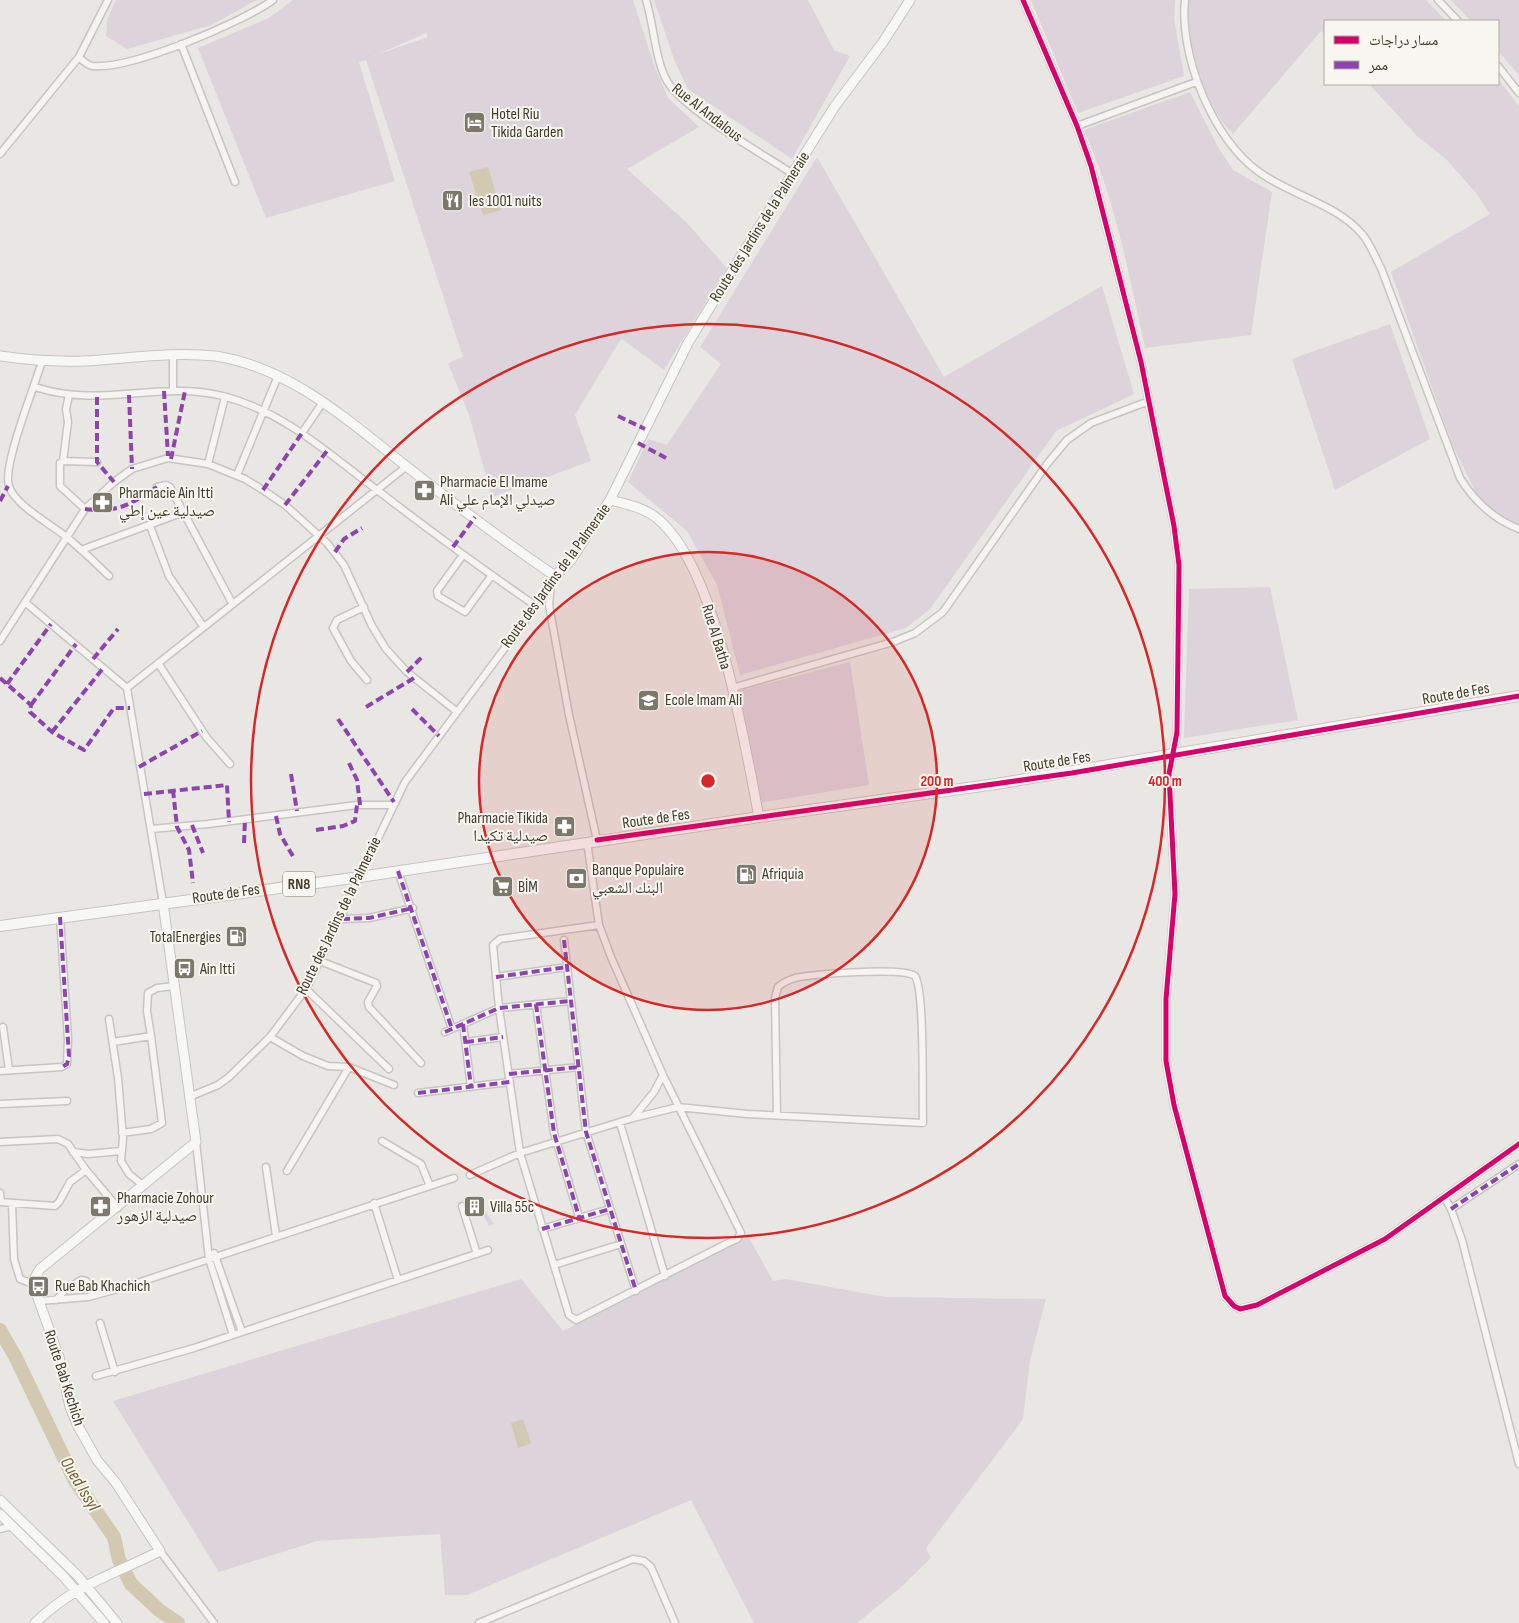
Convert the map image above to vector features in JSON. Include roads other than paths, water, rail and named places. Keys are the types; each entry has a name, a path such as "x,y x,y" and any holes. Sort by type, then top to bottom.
{"main road":[{"name":"Route de Fes","path":"0,926 360,877 592,841 961,789 1519,696"}],"street":[{"path":"0,154 79,57 108,0"},
{"path":"79,57 89,66 99,66 145,56 181,44 242,19 273,0"},
{"name":"Rue Al Andalous","path":"646,0 663,72 673,90 706,116 793,174"},
{"name":"Route des Jardins de la Palmeraie","path":"189,1097 218,1085 230,1077 270,1037 306,988 342,919 393,805 410,776 456,711 536,606 553,579 571,560 610,500 688,343 835,106 883,42 910,0"},
{"path":"1023,0 1077,126 1103,209 1149,401 1174,526 1179,566 1177,732 1169,774 1175,894 1166,999 1166,1061 1174,1105 1225,1296 1234,1306 1240,1309 1257,1305 1385,1239 1519,1144"},
{"path":"1185,0 1187,34 1196,82 1227,139 1242,158 1259,172 1275,182 1325,205 1346,219 1364,235 1381,268 1460,478 1469,493 1488,512 1519,529"},
{"path":"1438,0 1457,20"},
{"path":"181,44 235,182"},
{"path":"1499,67 1519,93"},
{"path":"1077,126 1196,82"},
{"path":"173,354 173,391"},
{"path":"0,356 42,361 83,361 173,354 216,357 243,363 278,376 323,402 553,579 550,605 592,841 599,925 617,972 663,1075 741,1233 737,1239 586,1317 574,1320 569,1315 520,1153 499,1008 493,950 497,940 599,925"},
{"path":"42,361 35,387 18,432 9,469 8,486 14,496 25,506 68,538 108,576"},
{"path":"237,476 278,376"},
{"path":"35,387 69,395 97,397 173,391 225,397 264,410 302,433 463,555 536,606"},
{"path":"69,395 66,409 68,422 63,461 60,463 60,486 85,509"},
{"path":"208,464 225,397"},
{"path":"732,688 894,642 922,628 943,612 1047,464 1067,440 1098,420 1149,401"},
{"path":"302,433 323,402"},
{"path":"0,641 85,509 114,482 132,469 146,463 168,458 208,464 237,476 285,505 318,536 339,557 372,626 393,657 407,672 456,711"},
{"path":"63,461 96,462"},
{"path":"127,688 375,489 407,466"},
{"path":"157,487 168,485 232,604"},
{"name":"Rue Al Batha","path":"610,500 633,506 659,520 685,552 708,608 732,688 759,817"},
{"path":"81,550 184,512"},
{"path":"150,526 169,576 203,626"},
{"path":"463,555 437,591 438,596 465,612 492,575"},
{"path":"26,603 127,688 163,903 210,1248 209,1259 233,1335"},
{"path":"364,608 338,620 333,628 348,655 367,680"},
{"path":"158,663 207,738 230,764"},
{"path":"150,829 208,824 357,805 393,805"},
{"path":"398,871 413,908 452,1029"},
{"path":"342,919 369,918 413,908"},
{"path":"0,1071 62,1067 68,1062 60,918"},
{"path":"564,940 586,1132 636,1291"},
{"path":"320,961 376,983 377,986 368,1002 369,1007 421,1063"},
{"path":"496,977 566,967"},
{"path":"470,1175 520,1153 556,1141 678,1107 776,1115 923,1123 921,1011 919,989 915,976 908,972 889,971 822,974 794,978 778,987 775,998 776,1115"},
{"path":"122,1133 151,1129 162,1123 147,1011 148,993 157,988 174,986"},
{"path":"306,988 389,1070"},
{"path":"445,1032 499,1008 570,1001"},
{"path":"536,1004 556,1141 579,1217"},
{"path":"109,1019 118,1078 122,1133 121,1161 124,1168 144,1186"},
{"path":"463,1024 471,1087"},
{"path":"3,1027 9,1070"},
{"path":"113,1042 150,1036"},
{"path":"270,1037 304,1056 328,1066 349,1067 394,1085"},
{"path":"466,1042 503,1037"},
{"path":"287,1171 349,1067"},
{"path":"509,1074 579,1067"},
{"path":"633,1118 654,1092 663,1075"},
{"path":"418,1093 510,1082"},
{"path":"0,1104 67,1101"},
{"path":"620,1123 665,1276"},
{"path":"0,1142 58,1139 66,1141 86,1170 118,1208"},
{"path":"382,1141 421,1164 430,1186"},
{"path":"12,1204 15,1269 20,1279 33,1284 40,1270 118,1208 196,1142"},
{"path":"74,1152 88,1154 122,1151"},
{"path":"1451,1209 1519,1164"},
{"path":"266,1167 276,1236"},
{"path":"0,1193 0,1202 57,1205 70,1182 86,1170"},
{"path":"39,1301 96,1294 209,1259 454,1178"},
{"path":"1444,1198 1451,1209 1462,1240 1519,1464"},
{"path":"374,1204 398,1280"},
{"path":"462,1206 477,1254"},
{"path":"542,1229 610,1208"},
{"path":"554,1265 621,1244"},
{"path":"210,1248 217,1256 242,1332"},
{"path":"96,1376 115,1372 233,1335 488,1250"},
{"path":"56,1300 65,1290 81,1280 86,1281 96,1294"},
{"name":"Route Bab Kechich","path":"33,1284 59,1357 70,1407 78,1426 97,1460 157,1553"},
{"path":"100,1324 115,1372"},
{"path":"0,1500 85,1584 117,1623"},
{"path":"0,1514 75,1590 104,1623"},
{"path":"0,1529 12,1526"},
{"path":"35,1623 51,1607 85,1584 157,1553 214,1623"},
{"path":"479,1623 633,1559 644,1561 650,1567 675,1623"}],"waterway":[{"name":"Oued Issyl","path":"0,1330 16,1358 75,1481 114,1537 119,1560 131,1584 159,1610 178,1623"}],"place":[{"name":"Hotel Riu Tikida Garden","path":"475,123"},
{"name":"les 1001 nuits","path":"453,201"},
{"name":"Pharmacie El Imame Ali صيدلي الإمام علي","path":"424,491"},
{"name":"Pharmacie Ain Itti صيدلية عين إطي","path":"103,502"},
{"name":"Ecole Imam Ali","path":"649,700"},
{"name":"Pharmacie Tikida صيدلية تكيدا","path":"564,827"},
{"name":"Afriquia","path":"746,874"},
{"name":"Banque Populaire البنك الشعبي","path":"576,879"},
{"name":"BİM","path":"502,887"},
{"name":"TotalEnergies","path":"237,937"},
{"name":"Ain Itti","path":"184,969"},
{"name":"Pharmacie Zohour صيدلية الزهور","path":"101,1207"},
{"name":"Villa 55c","path":"474,1207"},
{"name":"Rue Bab Khachich","path":"39,1286"}]}
